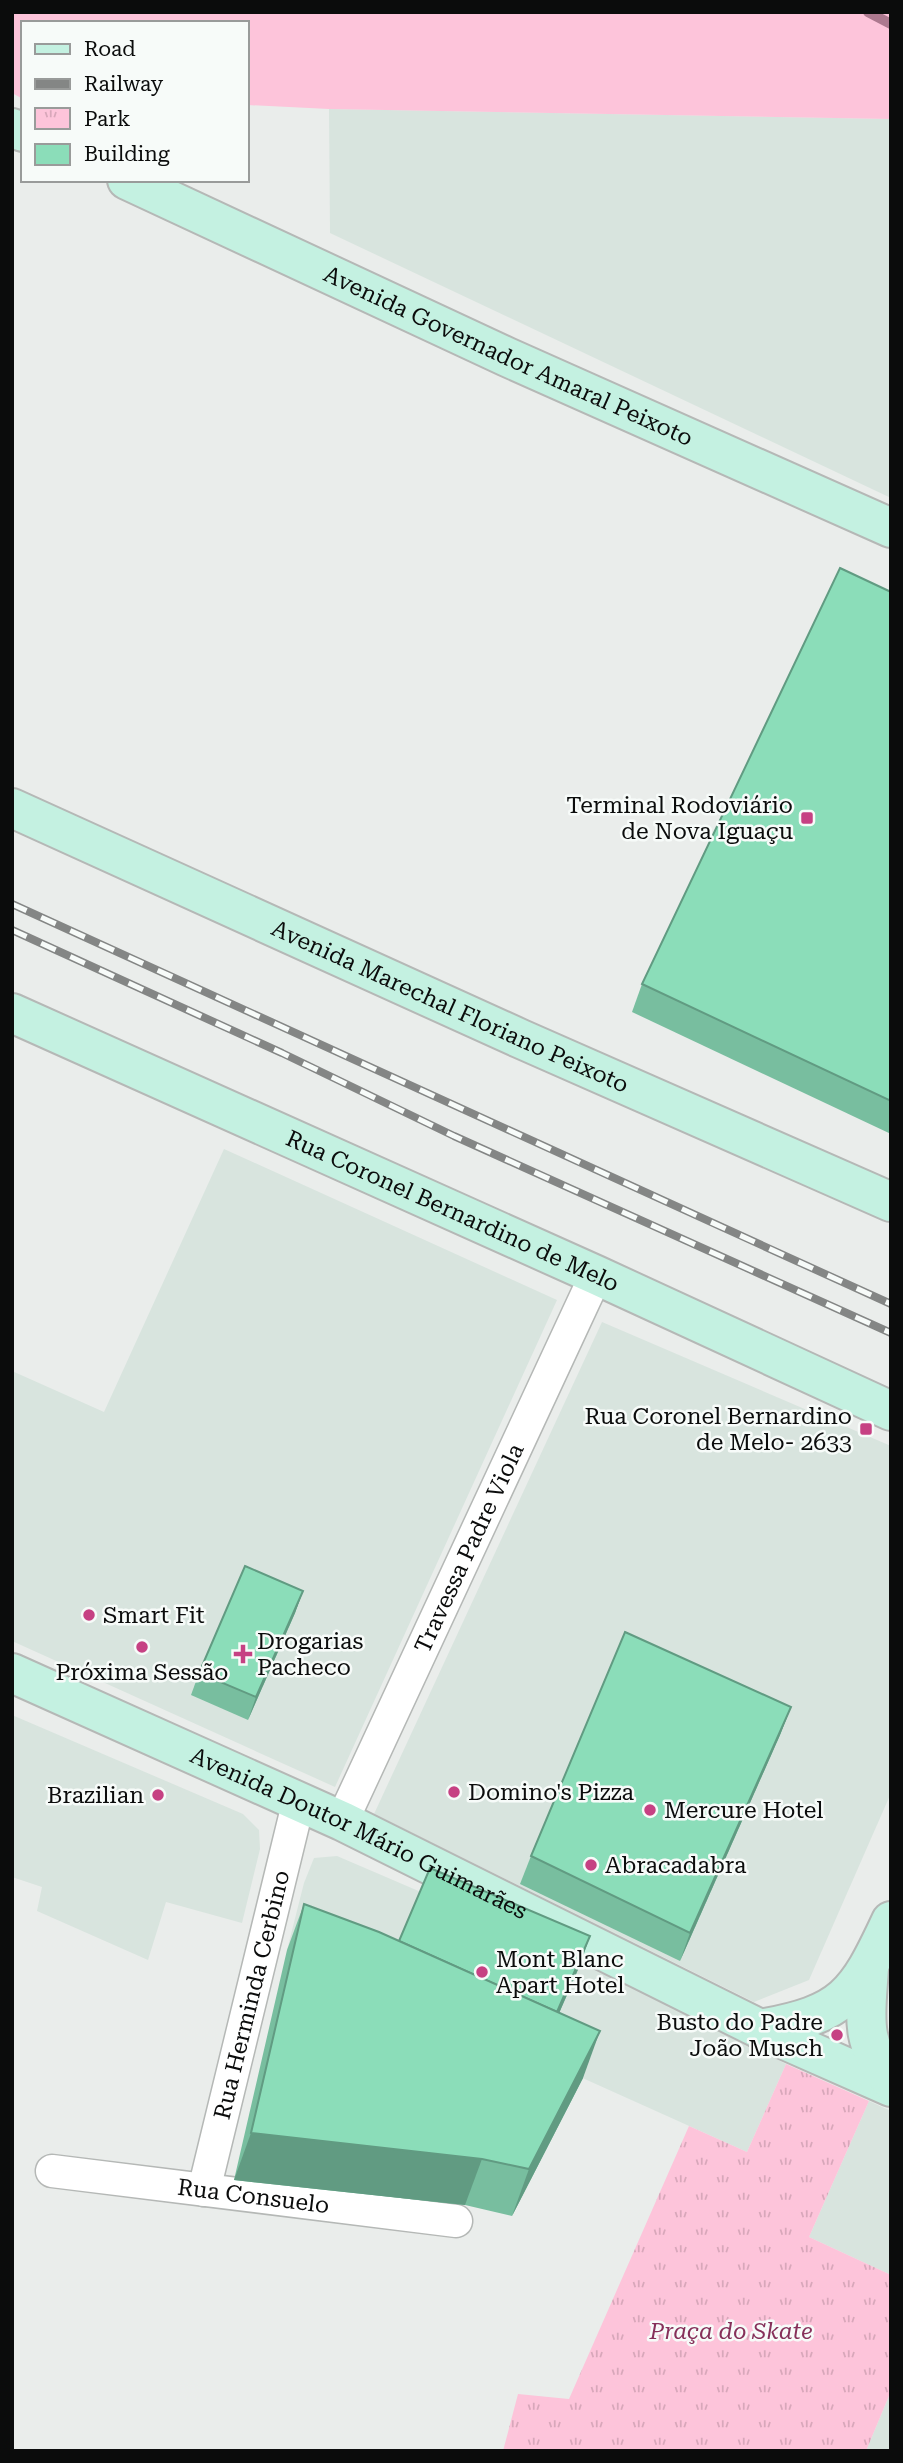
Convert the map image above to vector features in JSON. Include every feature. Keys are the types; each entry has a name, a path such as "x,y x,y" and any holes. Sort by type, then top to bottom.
{"main road":[{"name":"Avenida Governador Amaral Peixoto","path":"131,182 507,357 891,528"},
{"name":"Avenida Marechal Floriano Peixoto","path":"12,808 521,1039 891,1202"},
{"name":"Rua Coronel Bernardino de Melo","path":"12,1013 596,1275 891,1411"},
{"name":"Avenida Doutor Mário Guimarães","path":"12,1673 299,1800 760,2029 891,2087"},
{"path":"760,2029 814,2017 837,2005 871,1963 891,1921"},
{"path":"871,1963 865,2020 868,2041 877,2061 891,2081"}],"street":[{"name":"Travessa Padre Viola","path":"342,1821 596,1275"},
{"name":"Rua Herminda Cerbino","path":"204,2190 299,1800"},
{"name":"Rua Consuelo","path":"51,2171 456,2221"}],"shaded area":[{"path":"329,109 891,119 891,498 330,233"},
{"path":"224,1149 557,1300 335,1787 12,1641 12,1371 104,1412"},
{"path":"602,1322 891,1446 891,1793 809,1980 754,2002 374,1814"},
{"path":"12,1715 243,1814 259,1830 260,1849 242,1923 166,1902 148,1960 37,1911 42,1887 12,1877"},
{"path":"337,1856 598,1968 786,2064 747,2152 362,1979 287,1950 304,1883 314,1858"},
{"path":"869,2101 891,2111 891,2275 809,2237"},
{"path":"891,2391 891,2451 866,2451"}],"green space":[{"path":"12,12 891,12 891,119 329,109 248,105 248,21 21,21 21,98 12,93"},
{"name":"Praça do Skate","path":"786,2064 869,2101 809,2237 891,2275 891,2391 866,2451 503,2451 518,2394 569,2399 689,2126 747,2152"}],"building":[{"name":"Terminal Rodoviário de Nova Iguaçu","path":"840,568 891,592 891,1101 642,984"},
{"name":"Drogarias Pacheco","path":"245,1566 303,1591 256,1697 199,1673"},
{"name":"Mercure Hotel","path":"625,1632 791,1707 690,1933 531,1856"},
{"path":"430,1868 590,1936 557,2012 399,1941"},
{"path":"304,1904 379,1932 600,2031 529,2169 482,2159 251,2133"}],"waterway":[{"path":"868,12 891,24"}],"railway":[{"path":"12,904 891,1304"},
{"path":"12,930 282,1053 454,1136 891,1333"}],"place":[{"name":"Terminal Rodoviário de Nova Iguaçu","path":"807,818"},
{"name":"Rua Coronel Bernardino de Melo- 2633","path":"866,1429"},
{"name":"Smart Fit","path":"89,1615"},
{"name":"Próxima Sessão","path":"142,1647"},
{"name":"Drogarias Pacheco","path":"243,1654"},
{"name":"Domino's Pizza","path":"454,1792"},
{"name":"Brazilian","path":"158,1795"},
{"name":"Mercure Hotel","path":"650,1810"},
{"name":"Abracadabra","path":"591,1865"},
{"name":"Mont Blanc Apart Hotel","path":"482,1972"},
{"name":"Busto do Padre João Musch","path":"837,2035"}]}
